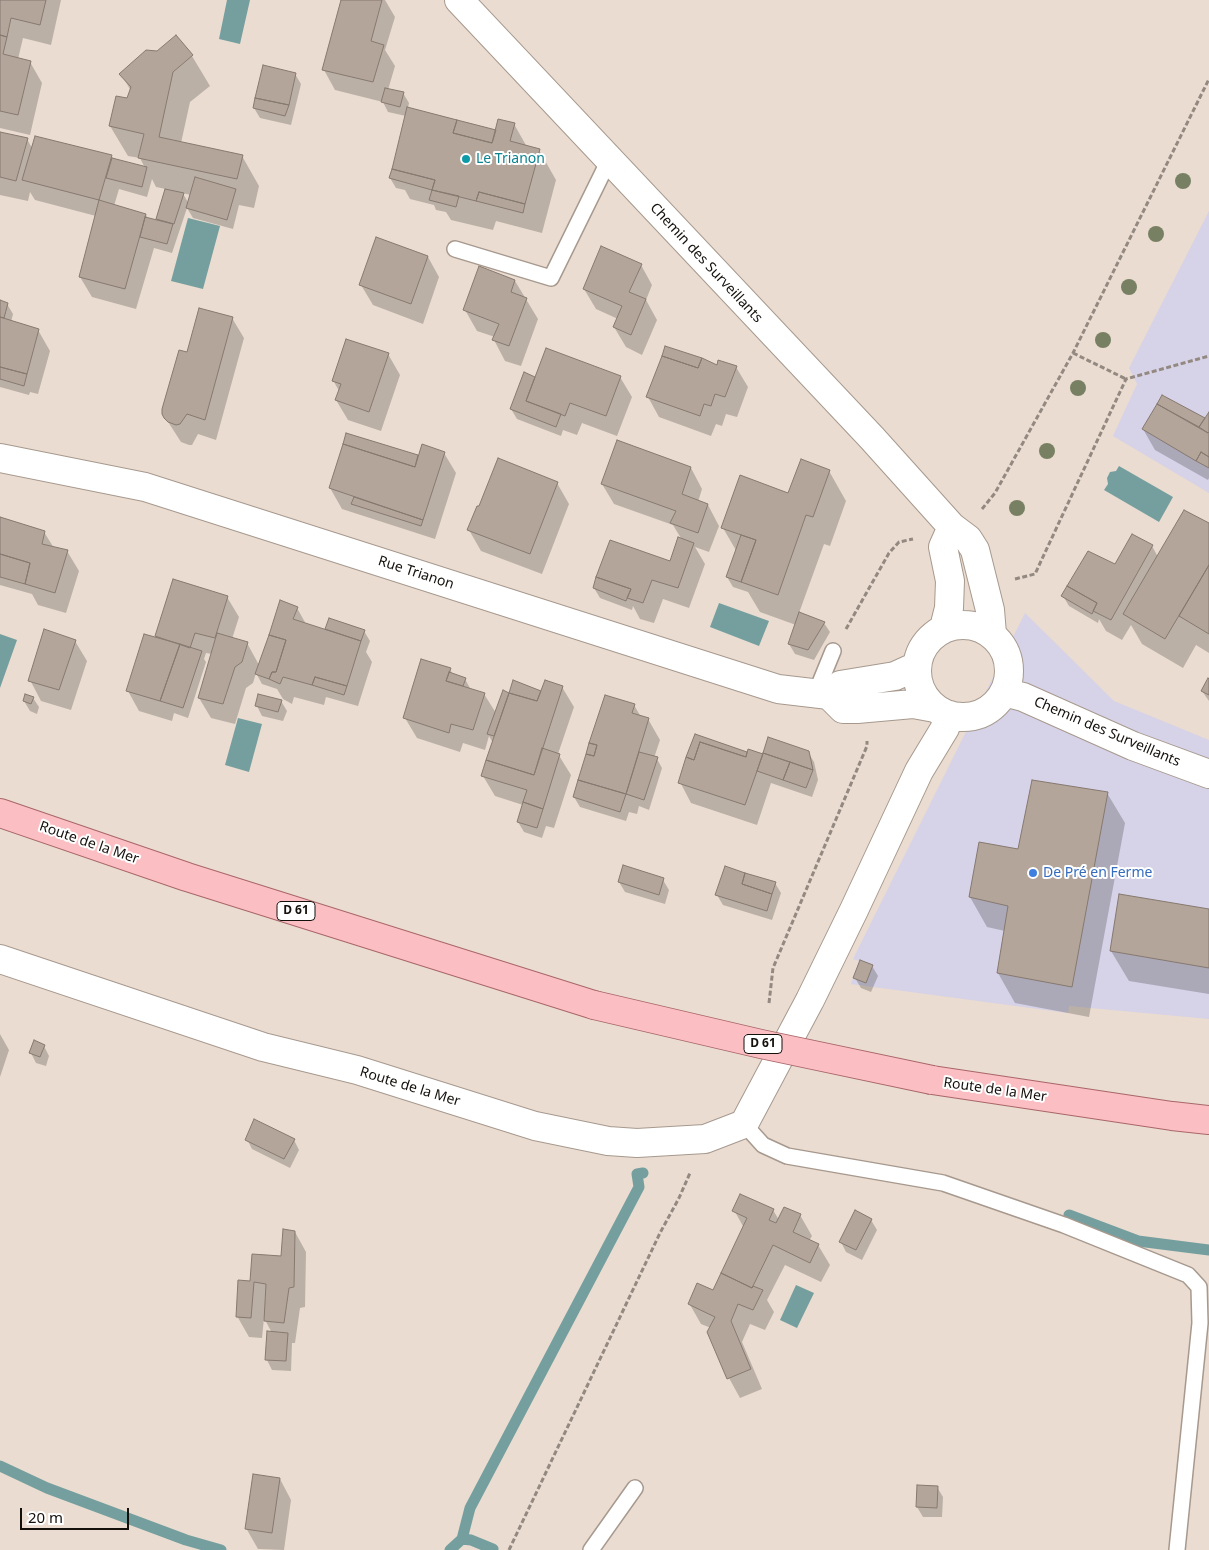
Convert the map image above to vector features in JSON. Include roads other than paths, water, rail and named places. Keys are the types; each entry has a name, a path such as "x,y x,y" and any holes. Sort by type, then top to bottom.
{"main road":[{"name":"Route de la Mer","path":"0,813 187,877 594,1005 761,1044 932,1080 1209,1120"}],"street":[{"name":"Chemin des Surveillants","path":"459,0 872,438 952,528 968,539 975,550 990,610 992,634"},
{"name":"Rue Trianon","path":"0,458 144,486 778,689 822,695 843,708 857,709 913,704 943,711"},
{"path":"944,628 949,608 950,581 943,548 952,528"},
{"path":"956,625 969,625 992,634 1002,646 1008,660 1009,676 1004,692 995,704 982,713 966,717 943,711 925,696 918,682 917,666 926,644 934,635 944,628 956,625"},
{"path":"822,695 840,686 895,676 917,666"},
{"name":"Chemin des Surveillants","path":"1004,692 1023,697 1133,746 1209,774"},
{"path":"744,1124 810,1000 918,771 945,728 943,711"},
{"name":"Route de la Mer","path":"0,959 263,1048 357,1070 535,1126 608,1141 637,1143 705,1139 744,1124"}],"lane":[{"path":"455,249 551,278 609,160"},
{"path":"822,695 833,651"},
{"path":"744,1124 763,1145 787,1156 943,1184 1064,1225 1188,1275 1199,1287 1200,1323 1177,1550"},
{"path":"591,1550 635,1488"}],"water":[{"path":"227,0 250,0 240,44 219,39"},
{"path":"188,218 220,226 203,289 171,281"},
{"path":"1119,466 1173,497 1159,522 1104,490 1108,484 1107,478 1110,472 1116,471"},
{"path":"719,603 769,621 759,646 710,627"},
{"path":"0,634 17,640 0,688"},
{"path":"238,718 262,724 249,772 225,765"},
{"path":"796,1285 814,1293 797,1328 780,1320"}],"waterway":[{"path":"450,1550 462,1539 470,1508 639,1187 637,1174 643,1173"},
{"path":"1069,1215 1138,1241 1209,1250"},
{"path":"0,1466 47,1488 186,1540 221,1550"},
{"path":"462,1539 471,1540 493,1549"}],"place":[{"name":"Le Trianon","path":"466,159"},
{"name":"De Pré en Ferme","path":"1033,873"}]}
